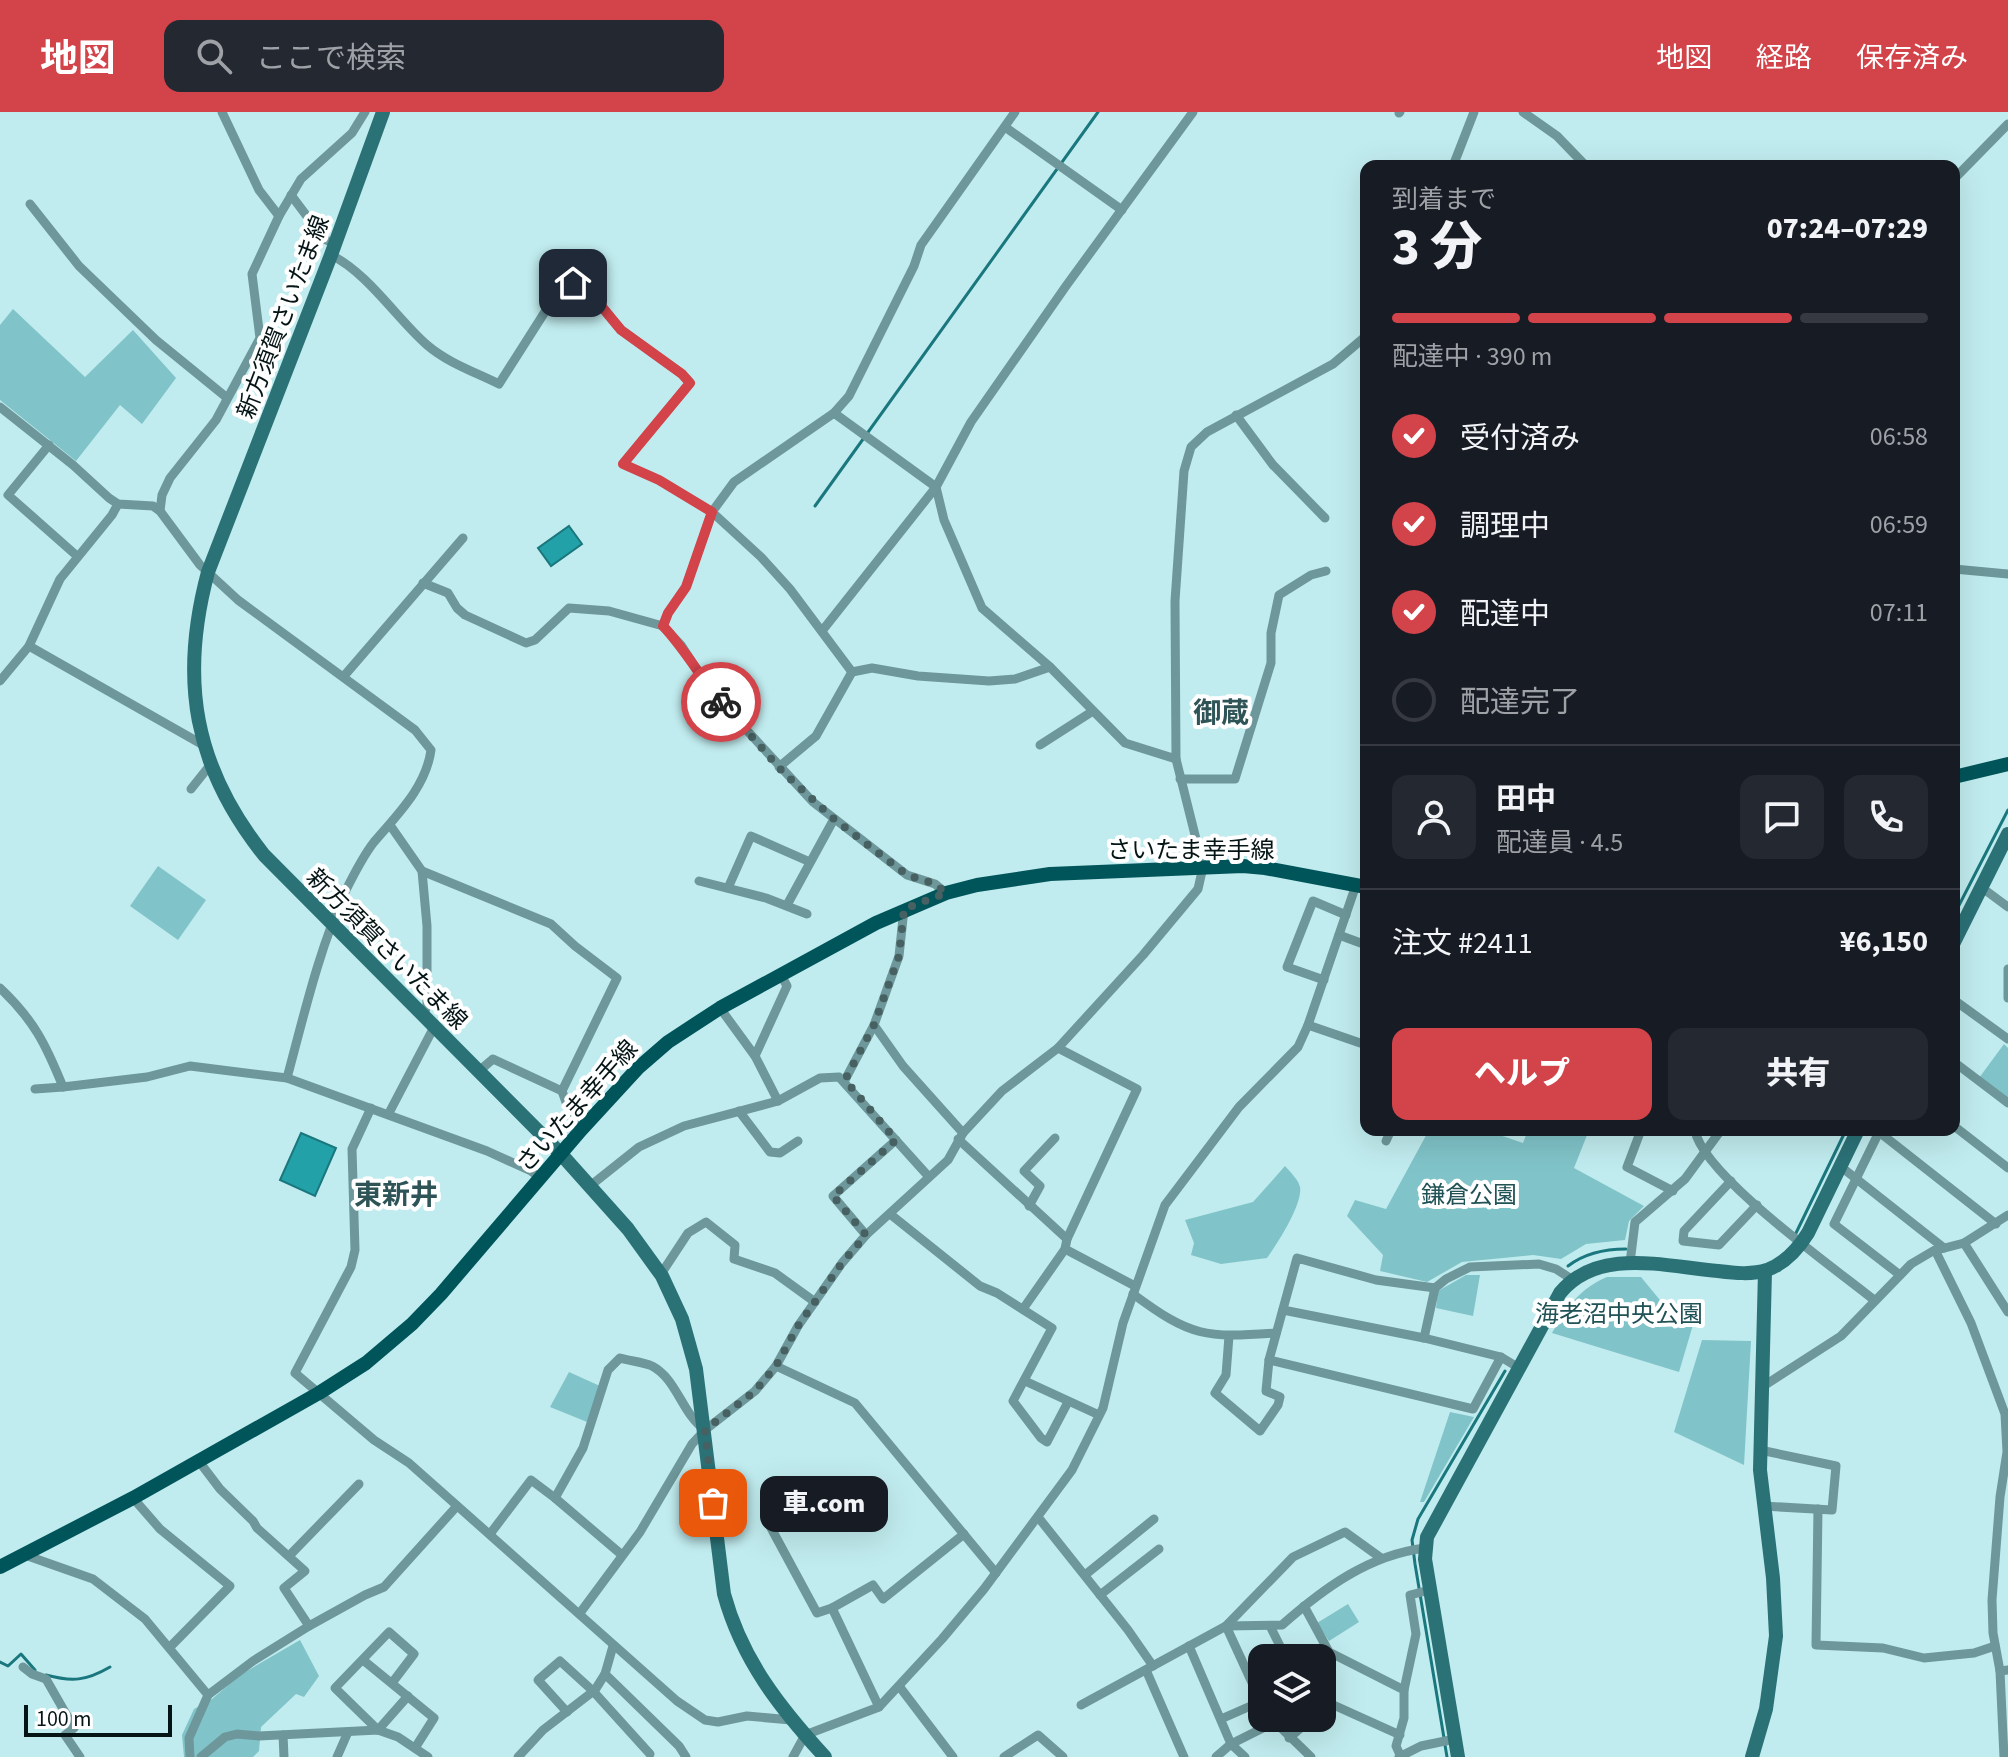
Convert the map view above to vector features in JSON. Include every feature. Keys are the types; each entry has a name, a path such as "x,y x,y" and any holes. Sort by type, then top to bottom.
{"main road":[{"name":"新方須賀さいたま線","path":"383,112 208,572 198,611 192,658 195,702 205,746 226,799 249,837 333,926 561,1154 628,1229 661,1274 691,1344 705,1430 724,1594 731,1621 755,1670 791,1720 825,1757"},
{"path":"1960,776 2008,764"},
{"path":"1960,930 2008,834"},
{"name":"さいたま幸手線","path":"0,1567 133,1498 366,1363 412,1324 581,1130 655,1052 720,1008 904,909 946,893 1021,877 1203,867 1265,868 1360,886"},
{"path":"1458,1757 1430,1590 1416,1549 1560,1293 1573,1280 1609,1263 1734,1273 1765,1271 1785,1260 1802,1242 1855,1136"},
{"path":"1752,1757 1766,1709 1775,1650 1775,1606 1760,1450 1765,1271"}],"street":[{"path":"222,112 259,190 279,216"},
{"path":"160,511 162,495 170,478 206,435 260,338 252,274 279,216 301,179 352,133 365,112"},
{"path":"663,626 686,587 712,512 734,482 834,413 849,396 914,266 921,245 1015,112"},
{"path":"822,631 936,487 971,422 1193,112"},
{"path":"1455,160 1474,112"},
{"path":"1523,112 1557,136 1580,160"},
{"path":"1960,173 2008,124"},
{"path":"1005,127 1122,210"},
{"path":"291,195 333,250 430,348 499,384 562,285 583,284 621,330 690,383 623,464 659,480 712,512 790,589 852,672"},
{"path":"30,204 79,266 156,340 226,397"},
{"path":"580,1613 640,1532 692,1444 755,1391 776,1366 842,1263 866,1235 948,1160 960,1136 1002,1091 1058,1048 1191,899 1202,878 1203,867 1176,759 1175,601 1184,471 1191,447 1207,432 1236,415 1333,364 1360,341"},
{"path":"0,407 118,504 153,506 160,511 208,572 238,600 415,730 431,750 429,766 421,780 372,845 357,871 313,983 287,1078"},
{"path":"834,413 936,487 944,520 982,608 1050,667 1125,743 1176,759"},
{"path":"1236,415 1273,465 1325,518"},
{"path":"49,445 8,495 77,556"},
{"path":"0,681 29,646 60,579 118,504"},
{"path":"344,676 463,538"},
{"path":"1960,570 2008,574"},
{"path":"1180,779 1235,779 1271,663 1271,633 1279,595 1311,575 1326,571"},
{"path":"423,583 448,593 465,615 526,643 535,640 569,608 609,611 663,626 681,645 706,684 779,767 834,819 907,875 935,884 946,893"},
{"path":"29,646 205,746"},
{"path":"779,767 816,736 852,672 872,668 918,676 989,681 1015,679 1050,667"},
{"path":"1040,745 1093,711"},
{"path":"191,789 211,764"},
{"path":"787,905 834,819"},
{"path":"389,1113 428,1022 427,926 422,871 390,825"},
{"path":"728,888 751,836 810,862"},
{"path":"422,871 551,924 617,978 562,1091 573,1122 581,1130"},
{"path":"699,881 787,905 807,914"},
{"path":"1981,887 2008,907"},
{"path":"793,1757 805,1735 879,1707 942,1639 996,1573 1072,1470 1099,1415 1123,1323 1165,1205 1239,1107 1298,1047 1346,915 1360,888"},
{"path":"1324,980 1287,967 1313,901 1346,915"},
{"path":"845,1080 874,1025 899,956 904,909"},
{"path":"1339,935 1360,943"},
{"path":"2008,969 2008,998"},
{"path":"755,1056 787,986 781,975"},
{"path":"0,988 19,1006 44,1040 63,1087"},
{"path":"1960,1004 2008,1039"},
{"path":"720,1008 755,1056 778,1101"},
{"path":"874,1025 960,1136 1066,1244 1134,1290 1166,1319 1183,1327 1199,1333 1229,1336 1276,1333"},
{"path":"1308,1025 1360,1043"},
{"path":"1023,1309 1066,1244 1137,1089 1058,1048"},
{"path":"479,1071 493,1059 562,1091"},
{"path":"35,1089 147,1077 190,1066 287,1078 487,1151 540,1178"},
{"path":"1960,1067 2008,1103"},
{"path":"590,1186 639,1147 684,1126 778,1101 820,1078 839,1077 845,1080 929,1177"},
{"path":"371,1108 352,1149 355,1250 351,1267 295,1373 374,1440 409,1463 677,1701 705,1720 718,1722 747,1716 791,1720"},
{"path":"739,1111 770,1152 780,1153 798,1141"},
{"path":"1960,1131 2008,1168"},
{"path":"1386,1141 1388,1136"},
{"path":"1639,1136 1627,1167 1673,1191"},
{"path":"1696,1136 1705,1153 1757,1205 1874,1300"},
{"path":"1630,1263 1635,1222 1673,1191 1717,1136"},
{"path":"1877,1136 1834,1224 1900,1275"},
{"path":"1886,1136 1996,1224"},
{"path":"1029,1206 1040,1186 1024,1171 1055,1138"},
{"path":"866,1235 833,1196 896,1140"},
{"path":"1840,1166 1939,1249 2005,1414 2007,1452 2000,1497 1992,1600 1995,1646 2004,1670 2004,1757"},
{"path":"1731,1181 1684,1231 1683,1241 1719,1245 1757,1205"},
{"path":"890,1214 980,1286 1052,1328 1013,1401 1047,1442 1068,1402"},
{"path":"1762,1387 1841,1336 1911,1264 1939,1249 1964,1243 2008,1215"},
{"path":"661,1274 688,1233 706,1222 735,1245 734,1259 775,1273 815,1302"},
{"path":"1964,1243 2008,1312"},
{"path":"1229,1336 1226,1375 1215,1393 1260,1431 1280,1397 1264,1387 1297,1258 1376,1280 1435,1288"},
{"path":"1424,1338 1435,1288 1470,1267 1539,1264 1556,1269 1573,1280"},
{"path":"1283,1310 1424,1338 1501,1357 1519,1368"},
{"path":"1269,1360 1473,1409 1501,1357"},
{"path":"555,1498 583,1448 608,1370 620,1358 652,1367 668,1382 693,1422 705,1430"},
{"path":"776,1366 855,1403 996,1573"},
{"path":"1025,1381 1099,1415"},
{"path":"1760,1450 1836,1466 1832,1510 1763,1506"},
{"path":"198,1460 257,1528 305,1571 284,1588 309,1626"},
{"path":"490,1534 531,1480 622,1555"},
{"path":"289,1556 359,1484"},
{"path":"133,1498 160,1529 230,1586 170,1647"},
{"path":"190,1757 189,1738 208,1695 253,1661 309,1626 384,1587 457,1506"},
{"path":"1818,1509 1816,1645 1883,1648 1924,1658 1974,1653 1995,1646"},
{"path":"1038,1517 1100,1595 1149,1668 1184,1757"},
{"path":"1085,1575 1154,1519"},
{"path":"770,1526 817,1613 873,1585 883,1599 964,1534"},
{"path":"1081,1705 1226,1626 1293,1557 1345,1532 1381,1558"},
{"path":"1100,1595 1159,1549"},
{"path":"1226,1626 1282,1625 1319,1592 1381,1558 1416,1549"},
{"path":"25,1555 93,1579 145,1619 208,1695"},
{"path":"1430,1590 1410,1595 1415,1646 1404,1690 1404,1718 1396,1746 1400,1757 1421,1746 1455,1739"},
{"path":"1304,1606 1329,1652 1404,1690"},
{"path":"832,1608 879,1707"},
{"path":"1226,1626 1248,1672"},
{"path":"1270,1626 1279,1644"},
{"path":"378,1730 335,1688 389,1632 414,1654 392,1683"},
{"path":"518,1757 543,1730 593,1691 605,1674 613,1646"},
{"path":"1189,1646 1231,1744 1245,1757"},
{"path":"363,1660 434,1718 415,1748"},
{"path":"567,1712 538,1680 560,1661 593,1691 650,1754"},
{"path":"23,1667 46,1679 74,1728 65,1735 80,1757"},
{"path":"605,1674 679,1746 686,1757"},
{"path":"899,1686 953,1757"},
{"path":"378,1730 408,1696"},
{"path":"1336,1706 1400,1735"},
{"path":"1221,1719 1248,1707"},
{"path":"1216,1757 1231,1744 1275,1722 1311,1757"},
{"path":"201,1757 225,1737 237,1734 378,1730 398,1737 428,1757"},
{"path":"337,1757 348,1732"},
{"path":"1289,1738 1296,1732"},
{"path":"283,1735 284,1757"},
{"path":"1004,1757 1038,1735 1063,1757"}],"green space":[{"path":"13,309 85,377 133,330 176,378 142,424 120,405 76,461 0,400 0,325"},
{"path":"158,866 206,900 178,940 130,906"},
{"path":"2004,1044 2008,1048 2008,1101 1979,1078"},
{"name":"鎌倉公園","path":"1426,1136 1503,1136 1523,1143 1526,1136 1587,1136 1574,1168 1644,1206 1629,1221 1625,1240 1586,1244 1561,1259 1533,1255 1462,1262 1427,1282 1380,1271 1383,1255 1347,1216 1355,1200 1386,1209"},
{"path":"1285,1166 1298,1181 1300,1194 1288,1224 1267,1258 1221,1264 1191,1255 1194,1243 1185,1220 1253,1202"},
{"path":"1466,1275 1480,1275 1473,1316 1436,1308 1438,1291"},
{"name":"海老沼中央公園","path":"1607,1277 1641,1277 1664,1305 1698,1308 1679,1372 1552,1333 1574,1300"},
{"path":"1702,1340 1751,1341 1744,1465 1674,1432"},
{"path":"569,1372 600,1386 587,1422 550,1407"},
{"path":"1450,1412 1474,1417 1424,1502 1420,1502"},
{"path":"1348,1604 1359,1622 1329,1641 1317,1623"},
{"path":"300,1640 319,1676 304,1697 296,1694 261,1727 259,1751 253,1757 184,1757 182,1735 194,1709 212,1699 240,1675"}],"shaded area":[{"path":"569,526 582,544 551,566 538,548"},
{"path":"301,1133 336,1148 315,1196 280,1180"}],"waterway":[{"path":"815,506 1098,112"},
{"path":"1960,903 2008,810"},
{"path":"1796,1233 1843,1136"},
{"path":"1568,1266 1596,1253 1626,1249"},
{"path":"1444,1738 1412,1540 1418,1519 1505,1371"},
{"path":"0,1662 8,1666 21,1654 35,1670"},
{"path":"46,1675 79,1679 110,1667"},
{"path":"1445,1745 1447,1757"}],"way so far":[{"path":"713,1503 705,1430 755,1391 776,1366 798,1326 842,1263 866,1235 833,1196 896,1140 845,1080 874,1025 899,956 904,909 946,893 935,884 907,875 813,802 721,702"}],"place":[{"name":"車.com","path":"713,1503"}],"district":[{"name":"御蔵","path":"1221,712"},
{"name":"東新井","path":"396,1194"}],"route":[{"path":"573,283 583,284 621,330 690,383 623,464 659,480 712,512 686,587 663,626 681,645 721,702"}]}
